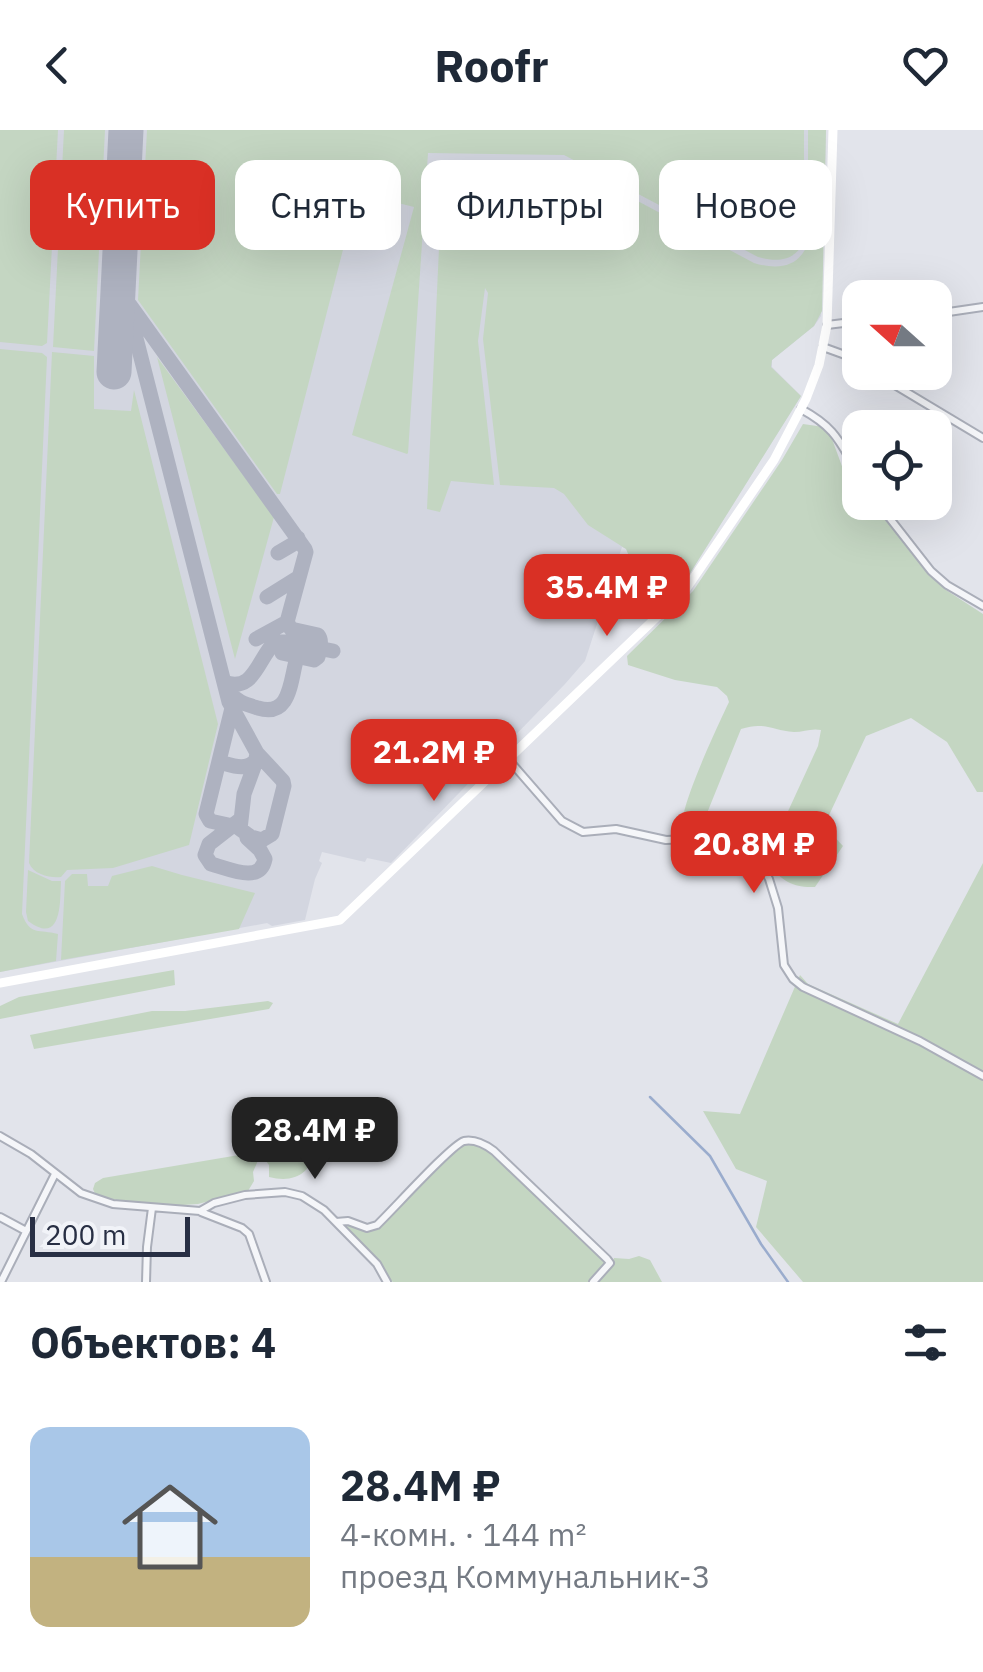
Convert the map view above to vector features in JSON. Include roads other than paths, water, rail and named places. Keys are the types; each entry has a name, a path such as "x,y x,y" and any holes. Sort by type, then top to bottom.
{"street":[{"path":"0,983 340,920 686,589 774,460 813,382 827,325 833,130"},
{"path":"952,312 983,307"},
{"path":"827,325 842,324"},
{"path":"823,347 842,356"},
{"path":"903,390 983,438"},
{"path":"801,409 824,423 842,446"},
{"path":"891,520 931,572 983,606"},
{"path":"508,760 562,820 583,832 616,829 666,840 730,837 746,841 769,878 778,908 784,965 793,979 920,1040 983,1076"},
{"path":"0,1136 95,1200 200,1211 246,1231 266,1282"},
{"path":"335,1222 348,1221 367,1228 377,1225 446,1153 464,1141 485,1144 608,1259 610,1262 593,1282"},
{"path":"1,1282 55,1174"},
{"path":"200,1211 244,1195 285,1192 309,1199 378,1264 388,1282"},
{"path":"146,1282 152,1208"},
{"path":"0,1217 26,1231"}],"waterway":[{"path":"650,1097 710,1156 788,1282"}]}
